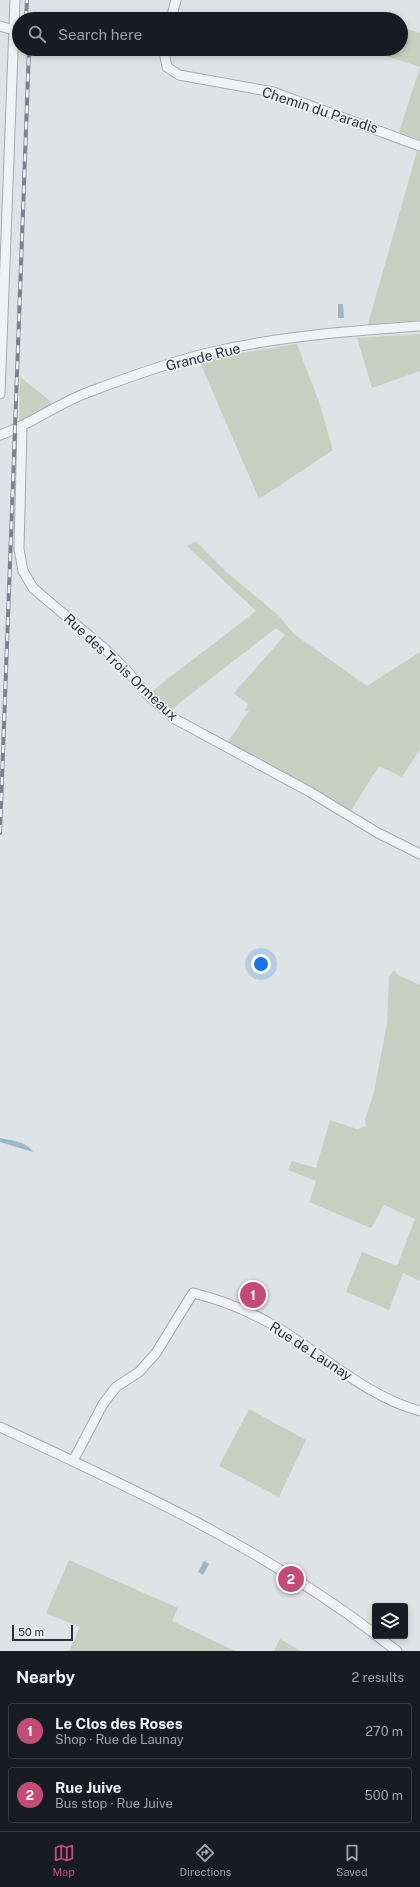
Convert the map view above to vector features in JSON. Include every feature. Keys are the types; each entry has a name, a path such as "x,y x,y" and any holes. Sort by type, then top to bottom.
{"street":[{"path":"15,0 15,12"},
{"path":"173,12 176,0"},
{"path":"0,26 12,29"},
{"path":"0,394 13,56"},
{"name":"Chemin du Paradis","path":"165,56 167,67 179,75 273,92 420,146"},
{"name":"Grande Rue","path":"0,435 22,426 68,400 87,392 156,368 216,351 287,339 420,326"},
{"name":"Rue des Trois Ormeaux","path":"22,426 19,550 23,571 33,588 106,650 128,672 146,694 175,719 310,792 378,833 420,854"},
{"name":"Rue de Launay","path":"73,1461 103,1404 116,1387 140,1372 156,1353 193,1293 220,1300 275,1326 354,1378 400,1406 420,1411"},
{"path":"0,1427 73,1461 224,1537 312,1589 372,1632"},
{"path":"381,1639 397,1651"}],"green space":[{"path":"408,29 420,33 420,67 386,56 408,56"},
{"path":"420,67 420,140 399,132"},
{"path":"417,151 420,152 420,320 368,324"},
{"path":"420,334 420,371 372,388 357,338"},
{"path":"297,344 319,402 333,450 259,499 199,360"},
{"path":"20,377 49,400 52,405 19,423"},
{"path":"196,541 225,571 278,615 294,634 367,686 420,652 420,749 402,777 379,766 349,814 227,743 249,711 245,710 248,704 234,693 285,635 276,628 169,711 152,691 256,611 187,546"},
{"path":"394,970 398,975 420,985 420,1281 403,1273 389,1310 346,1292 362,1252 397,1266 415,1219 384,1205 371,1228 309,1202 316,1181 288,1170 292,1161 316,1168 330,1120 357,1129 366,1126 365,1120 374,1092 387,1023 389,976"},
{"path":"249,1409 306,1440 279,1497 219,1466"},
{"path":"69,1560 178,1608 172,1621 235,1651 69,1651 80,1627 46,1613"},
{"path":"280,1639 301,1651 274,1651"}],"water":[{"path":"338,304 343,304 344,318 338,318"},
{"path":"0,1138 23,1144 33,1152 0,1142"},
{"path":"204,1561 209,1564 203,1575 198,1572"}],"railway":[{"path":"26,12 27,0"},
{"path":"0,833 29,56"}],"place":[{"name":"Le Clos des Roses","path":"253,1295"},
{"name":"Rue Juive","path":"291,1579"}]}
